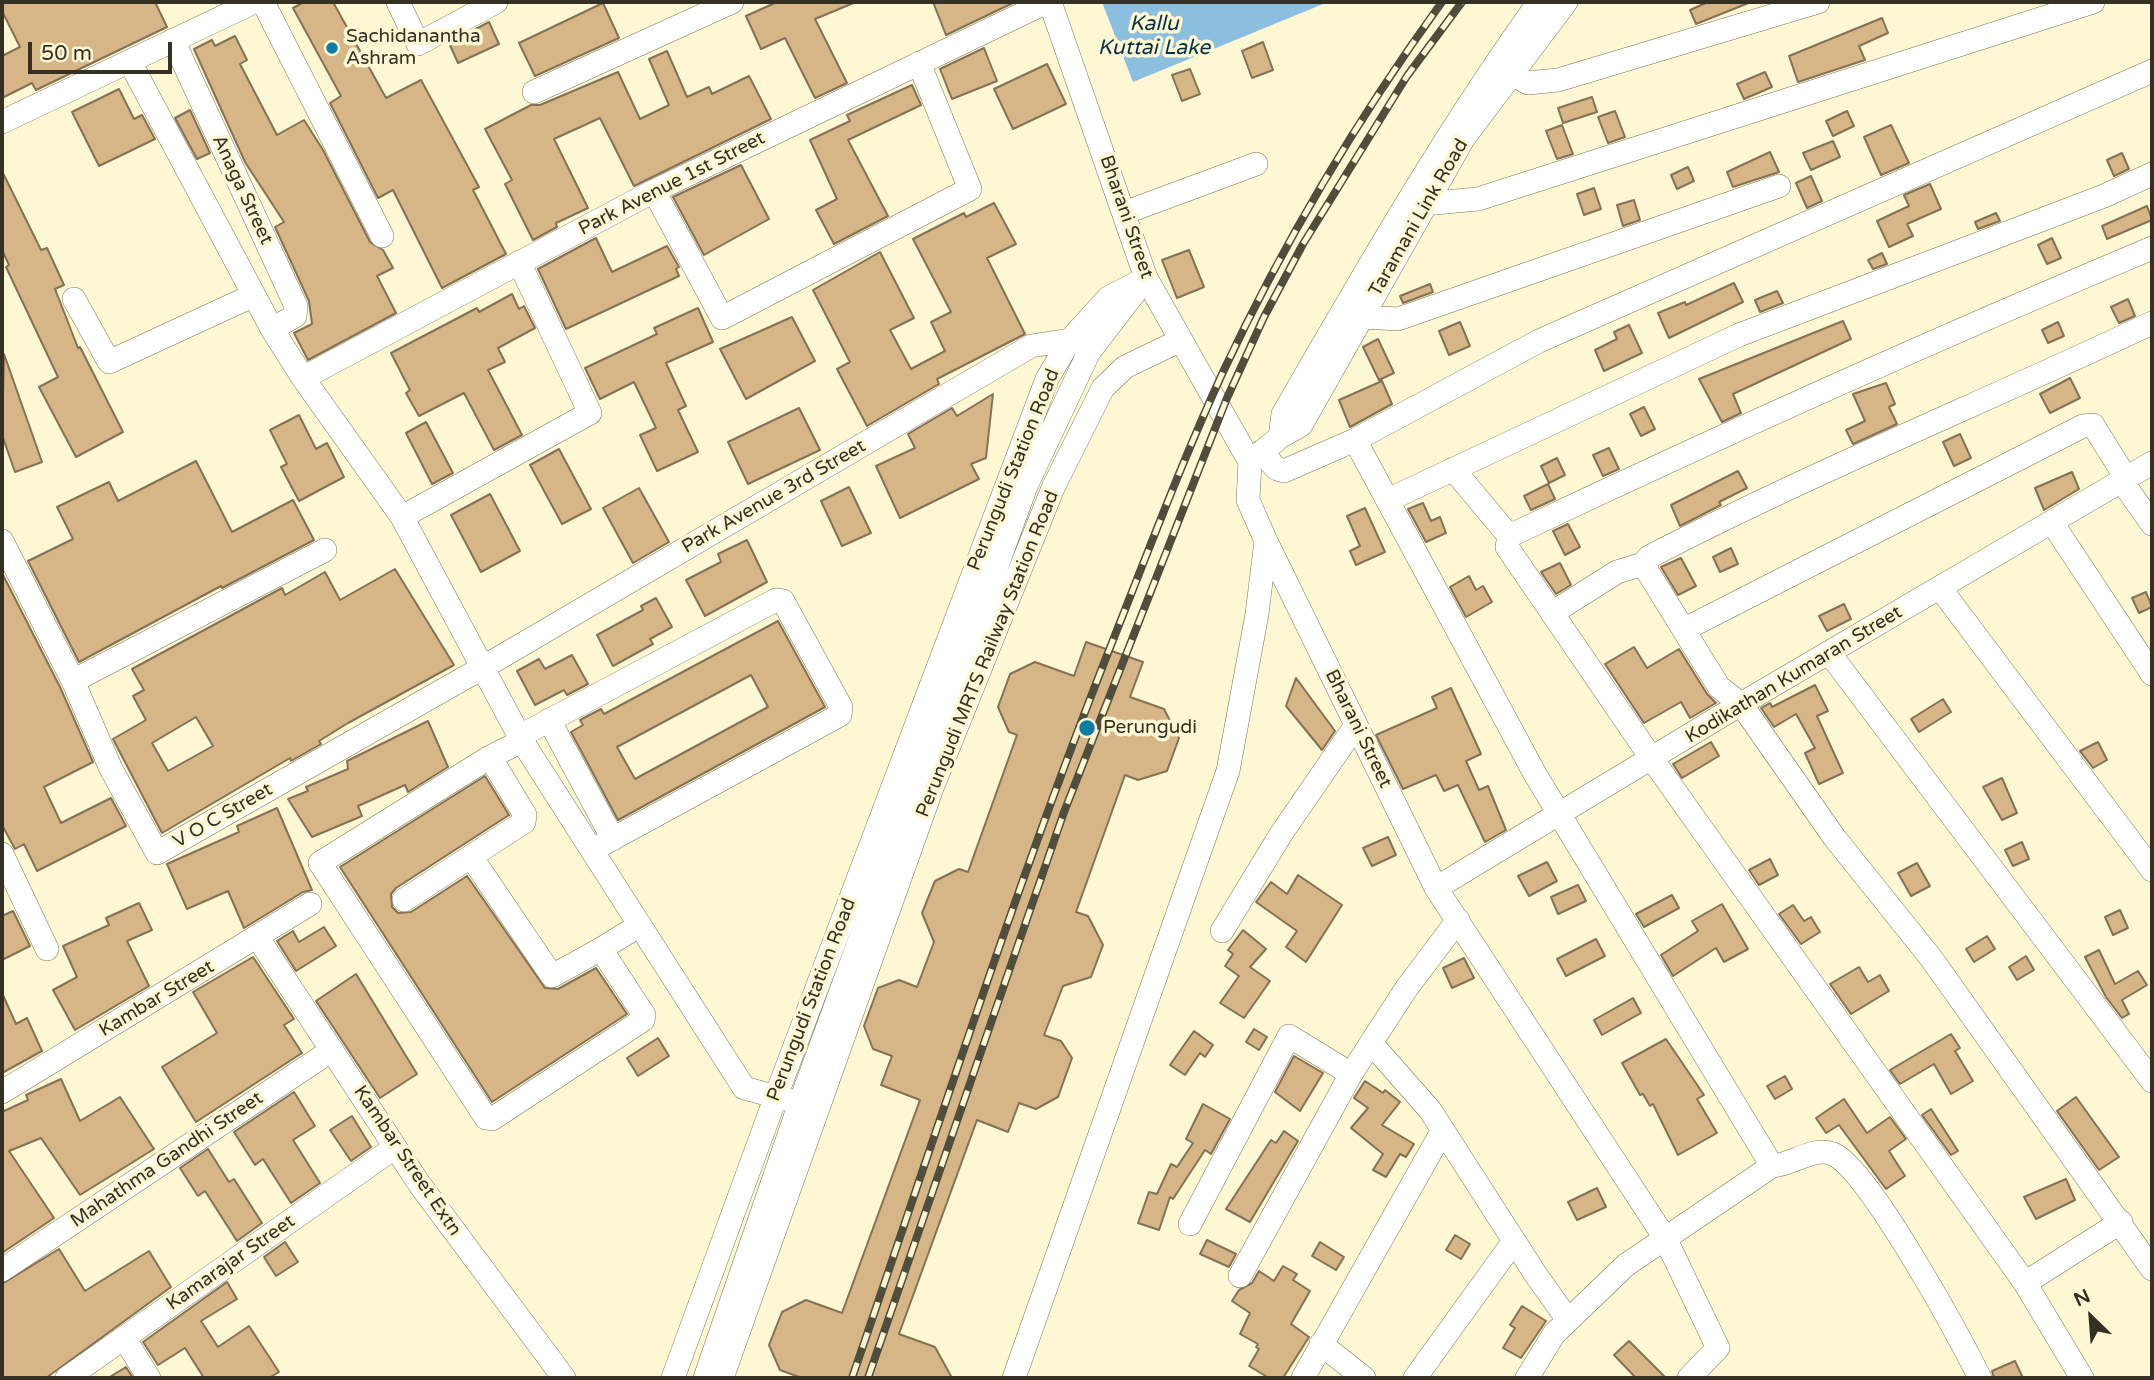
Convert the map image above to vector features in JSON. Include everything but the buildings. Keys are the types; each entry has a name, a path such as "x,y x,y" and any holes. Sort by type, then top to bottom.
{"street":[{"path":"2,122 254,2"},
{"path":"263,2 382,236"},
{"path":"398,2 418,44 496,2"},
{"name":"Park Avenue 1st Street","path":"303,379 654,191 1049,2"},
{"name":"Bharani Street","path":"1049,2 1146,278 1180,341 1255,457 1248,500 1436,888 1665,1238 1718,1348 1689,1378"},
{"name":"Taramani Link Road","path":"1280,437 1283,414 1408,199 1482,81 1539,2"},
{"name":"Taramani Link Road","path":"1255,457 1280,437 1301,425 1463,139 1566,2"},
{"path":"1510,73 1528,83 1558,80 1818,2"},
{"path":"1424,204 1478,199 2093,2"},
{"path":"534,92 729,3"},
{"name":"Anaga Street","path":"173,40 296,306 295,316 272,329"},
{"path":"131,62 272,329 303,379 402,517 521,738 744,1088 800,1103"},
{"path":"654,191 722,318 970,188 919,63"},
{"path":"1255,457 1284,471 1355,440 1539,341 2152,71"},
{"path":"1125,213 1256,164"},
{"path":"1388,499 1739,335 2091,201 2152,174"},
{"path":"1363,317 1398,319 1779,186"},
{"path":"1509,536 1728,432 1942,336 2152,248"},
{"path":"402,517 590,413 519,262"},
{"name":"Perungudi Station Road","path":"673,1378 776,1096 1047,379 1070,340 1108,298 1146,278"},
{"name":"Perungudi Station Road","path":"705,1378 800,1103 846,1007 1026,486 1089,352 1146,278"},
{"path":"74,299 109,362 253,296"},
{"path":"1552,613 1617,572 1643,564 1649,557 1743,508 1836,469 2152,323"},
{"name":"Park Avenue 3rd Street","path":"482,668 1031,346 1070,340"},
{"name":"Perungudi MRTS Railway Station Road","path":"846,1007 1053,488 1103,388 1125,367 1180,341"},
{"path":"1685,629 2084,426 2093,425 2099,431 2124,481 2152,524"},
{"path":"1355,440 1535,774 1772,1166"},
{"name":"Kodikathan Kumaran Street","path":"1436,888 2152,463"},
{"path":"1453,469 1509,536"},
{"path":"2053,524 2152,674"},
{"path":"1509,536 1507,547 1651,759 2025,1283 2082,1378"},
{"name":"V O C Street","path":"2,541 73,681 111,769 157,853 482,668"},
{"path":"1014,1378 1228,771 1266,541"},
{"path":"73,681 326,550"},
{"path":"1643,564 1718,687 1741,705 1834,837 1931,958 2152,1269"},
{"path":"1940,588 2152,870"},
{"path":"592,850 842,712 783,601 776,600 549,720 320,863 489,1119 643,1020 643,1015 601,948"},
{"path":"1830,654 2152,1080"},
{"path":"549,720 614,839"},
{"path":"1222,931 1281,834 1356,725"},
{"path":"404,900 472,858 525,819 490,757"},
{"path":"2,854 47,949"},
{"path":"472,858 552,976 640,925"},
{"name":"Kambar Street","path":"2,1092 310,904"},
{"path":"1240,1276 1351,1074 1406,989 1458,920"},
{"name":"Kambar Street Extn","path":"258,938 394,1148 564,1378"},
{"path":"722,1378 846,1007"},
{"path":"1190,1224 1289,1036 1351,1074"},
{"path":"1371,1043 1430,1110 1568,1320"},
{"name":"Mahathma Gandhi Street","path":"2,1270 332,1050"},
{"path":"1303,1378 1443,1130"},
{"name":"Kamarajar Street","path":"67,1378 394,1148"},
{"path":"1527,1378 1554,1334 1626,1265 1772,1166 1783,1166 1823,1152 1836,1155 1864,1180 1980,1378"},
{"path":"2025,1283 2121,1222"},
{"path":"1415,1378 1514,1241"},
{"path":"124,1338 149,1378"},
{"path":"1321,1343 1364,1378"}],"water":[{"name":"Kallu Kuttai Lake","path":"1102,2 1328,2 1133,82"}],"railway":[{"path":"852,1378 1046,816 1195,436 1246,324 1297,228 1381,90 1442,2"},
{"path":"868,1378 1064,812 1227,398 1264,317 1303,244 1407,76 1462,2"}],"place":[{"name":"Sachidanantha Ashram","path":"332,48"},
{"name":"Perungudi","path":"1087,728"}]}
